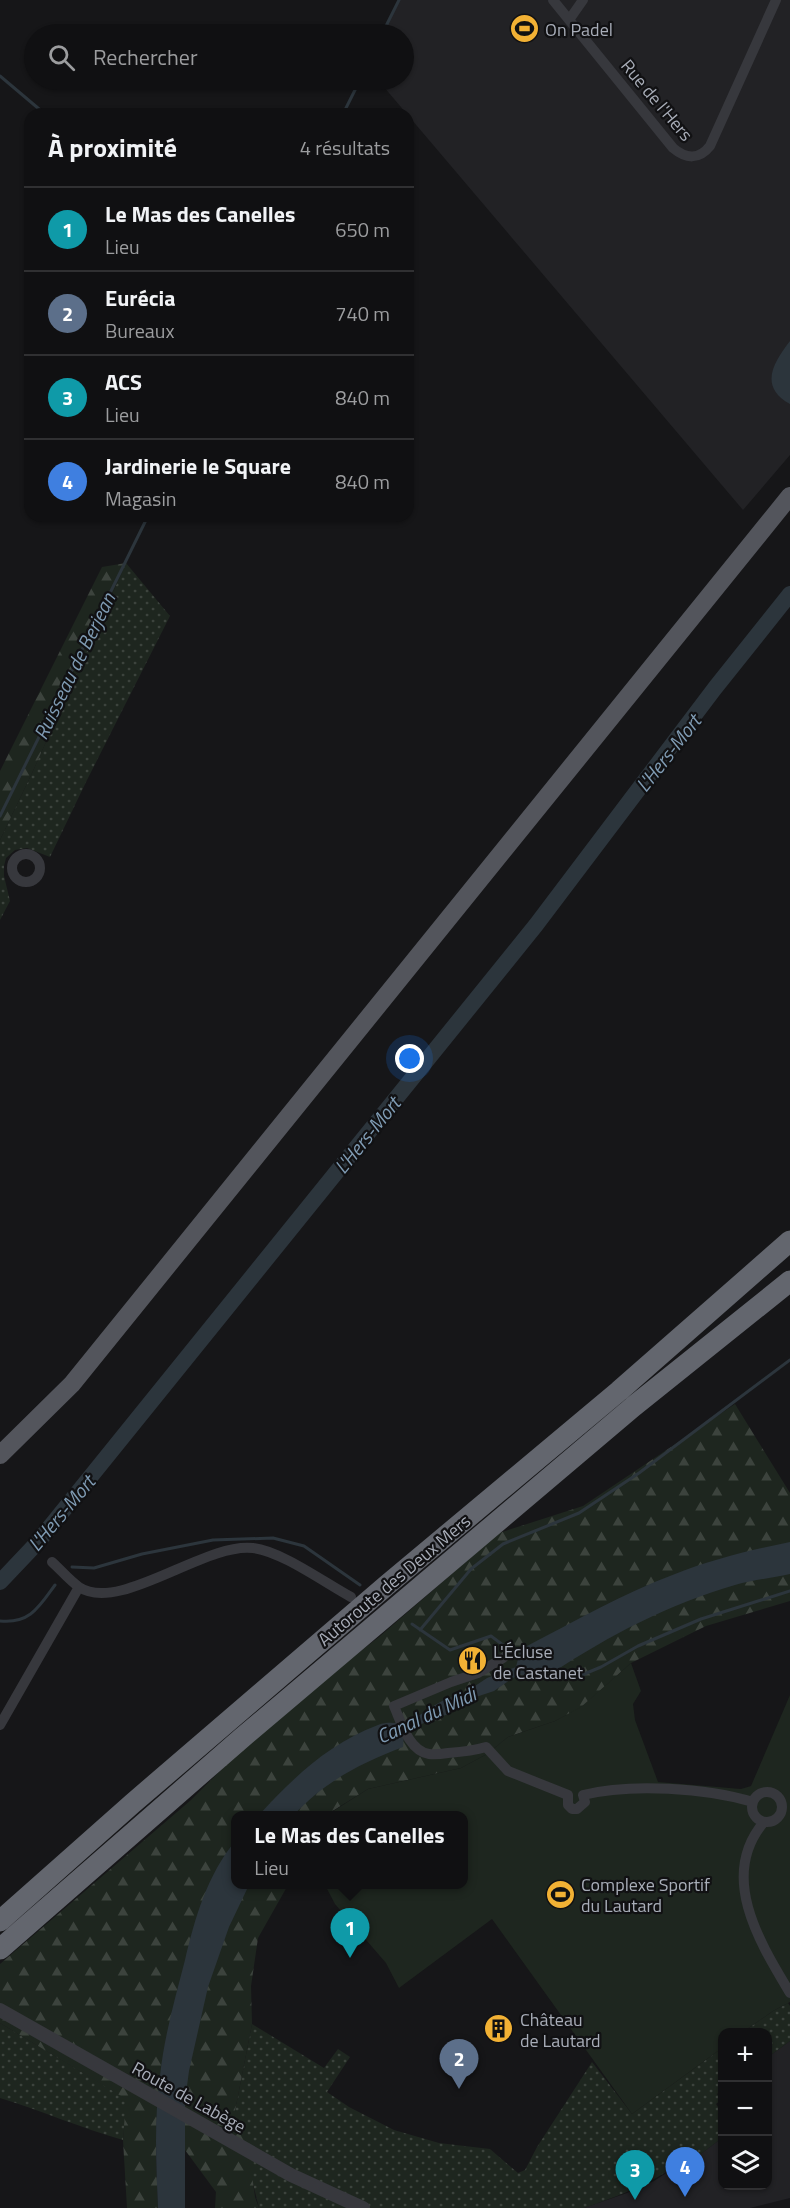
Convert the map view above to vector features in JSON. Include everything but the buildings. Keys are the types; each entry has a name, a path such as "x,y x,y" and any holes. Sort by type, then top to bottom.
{"highway":[{"name":"Autoroute des Deux Mers","path":"0,1921 133,1803 396,1577 619,1391 790,1241"},
{"name":"Autoroute des Deux Mers","path":"0,1949 243,1737 634,1406 790,1281"}],"main road":[{"path":"0,1455 72,1384 790,496"}],"street":[{"name":"Rue de l'Hers","path":"553,0 673,148 687,157 705,153 710,146 776,0"},
{"path":"569,20 583,0"},
{"path":"52,1562 79,1587 97,1592 123,1590 228,1549 253,1548 265,1550 351,1597"},
{"path":"0,1725 79,1587"},
{"path":"503,1658 478,1673 394,1706 418,1750 430,1754 486,1747 508,1771 568,1795 576,1791 583,1795 626,1790 680,1790 723,1794 753,1802"},
{"path":"761,1793 773,1793 781,1802 785,1816 764,1822 754,1814 753,1802 761,1793"},
{"path":"764,1822 754,1833 748,1849 745,1866 745,1902 752,1922 790,1993"},
{"name":"Route de Labège","path":"0,2010 291,2175 363,2208"}],"shaded area":[{"path":"399,0 790,0 790,455 743,510 414,122 414,108 402,108 386,90 414,90 414,24 387,24"},
{"path":"790,2041 790,2198 750,2208 584,2208 654,2181 688,2159 690,2162 718,2141 718,2190 772,2190 772,2054"}],"green space":[{"path":"126,563 170,616 50,857 27,848 15,850 6,858 4,876 10,901 0,920 0,840"},
{"path":"126,563 0,840 0,771 102,567"},
{"path":"735,1404 790,1493 790,1601 706,1626 631,1663 581,1708 555,1721 508,1737 487,1754 461,1768 368,1789 332,1811 231,1811 231,1889 286,1889 258,1938 251,1986 252,2024 235,2111 245,2124 255,2197 259,2208 215,2208 216,2192 157,2112 158,2208 127,2208 123,2140 126,2099 0,2023 0,1964 191,1800 273,1718 379,1637 499,1533 583,1506"},
{"name":"Complexe Sportif du Lautard","path":"631,1663 641,1691 633,1704 635,1720 658,1782 741,1789 751,1786 790,1695 790,2002 749,2028 718,2028 718,2051 632,2114 492,1919 399,1988 386,1963 335,1904 327,1889 468,1889 468,1811 333,1811 368,1789 461,1768 487,1754 508,1737 555,1721 581,1707"},
{"path":"788,2003 790,2006 790,2041 772,2054 772,2028 749,2028"},
{"path":"0,2023 127,2099 123,2140 0,2098"},
{"path":"252,2024 324,2068 338,2049 350,2057 327,2092 349,2107 394,2130 439,2143 490,2149 518,2173 525,2170 537,2147 592,2062 632,2114 718,2051 718,2102 716,2104 718,2107 718,2141 690,2162 687,2159 637,2187 584,2208 259,2208 235,2111"}],"water":[{"path":"790,341 790,404 774,390 772,374 779,357"},
{"path":"790,1542 790,1574 735,1585 687,1601 618,1633 552,1673 548,1670 530,1677 519,1674 494,1691 470,1699 470,1695 466,1692 487,1678 516,1667 520,1651 527,1646 637,1590 704,1564"},
{"name":"Canal du Midi","path":"465,1693 470,1699 446,1715 430,1719 404,1735 403,1747 344,1775 318,1793 298,1811 263,1811 299,1775 343,1742 378,1725 409,1721 444,1700"},
{"path":"231,1846 231,1889 247,1889 229,1927 208,1987 189,2071 185,2101 185,2208 158,2208 157,2109 167,2032 203,1897"}],"waterway":[{"name":"Ruisseau de Berjean","path":"387,24 399,0"},
{"path":"0,76 38,108"},
{"name":"Ruisseau de Berjean","path":"346,108 355,90"},
{"name":"Ruisseau de Berjean","path":"0,816 145,522"},
{"name":"L'Hers-Mort","path":"0,1582 37,1543 536,925 715,688 790,594"},
{"path":"420,1630 471,1569 503,1544 579,1513 639,1473 790,1360"},
{"path":"72,1567 94,1568 142,1554 213,1540 273,1538 304,1546 360,1585"},
{"path":"0,1621 19,1620 26,1617 38,1607 55,1585"},
{"path":"577,1677 601,1667 638,1646 701,1619 790,1591"},
{"path":"412,1624 450,1650 491,1636 503,1645"}],"place":[{"name":"On Padel","path":"524,29"},
{"name":"L'Écluse de Castanet","path":"472,1661"},
{"name":"Complexe Sportif du Lautard","path":"560,1894"},
{"name":"Le Mas des Canelles","path":"350,1958"},
{"name":"Château de Lautard","path":"499,2029"},
{"name":"Eurécia","path":"459,2089"},
{"name":"Jardinerie le Square","path":"685,2197"},
{"name":"ACS","path":"635,2200"}]}
